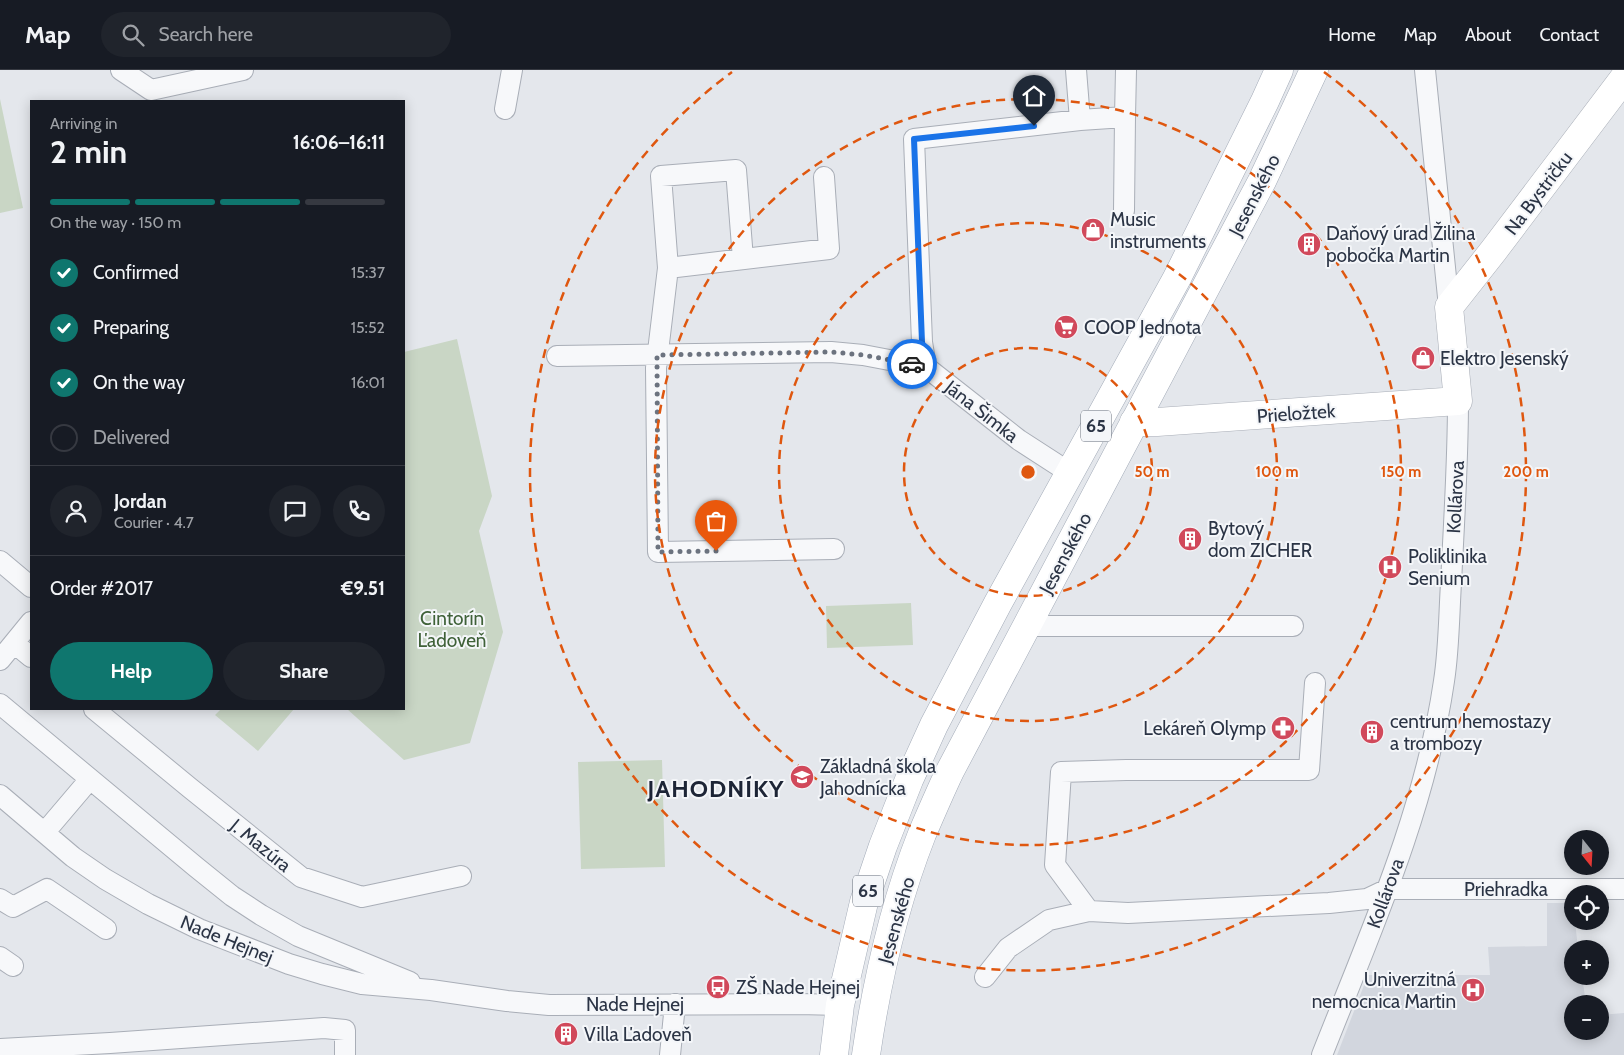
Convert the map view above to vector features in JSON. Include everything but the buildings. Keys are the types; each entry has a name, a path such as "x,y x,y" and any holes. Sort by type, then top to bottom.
{"main road":[{"name":"Jesenského","path":"834,1055 840,1005 864,902 883,846 909,780 934,725 994,611 1177,278 1279,70"},
{"name":"Jesenského","path":"867,1047 877,989 897,907 922,835 965,740 1262,181 1314,70"},
{"name":"Na Bystričku","path":"1449,307 1620,89"},
{"name":"Kollárova","path":"1449,307 1458,401"},
{"name":"Prieložtek","path":"1134,422 1458,401"},
{"path":"867,1047 840,1005 877,989"}],"street":[{"path":"121,70 151,90 242,70"},
{"path":"505,109 512,70"},
{"path":"1076,70 1080,120"},
{"path":"1124,212 1126,70"},
{"name":"Kollárova","path":"1425,70 1449,307"},
{"name":"Jána Šimka","path":"1070,473 1019,440 926,367 922,342 914,139 1080,120 1125,117"},
{"path":"744,259 736,170 661,176 668,268 657,355 658,552 834,549"},
{"path":"668,268 828,249 824,177"},
{"path":"557,356 832,352 863,355 926,367"},
{"name":"Kollárova","path":"1322,1055 1388,888 1422,784 1433,738 1444,680 1458,445 1458,401"},
{"path":"0,561 30,586"},
{"path":"0,660 30,623"},
{"path":"1026,626 1293,626"},
{"path":"14,642 30,656"},
{"path":"1089,911 1055,865 1061,772 1309,770 1315,683"},
{"name":"Nade Hejnej","path":"0,704 196,867 261,915 298,936 431,990"},
{"name":"J. Mazúra","path":"95,710 301,878 362,897 460,876"},
{"path":"45,832 90,779"},
{"name":"Nade Hejnej","path":"0,795 73,857 105,879 148,904 199,929 289,964 362,984 431,990 549,1005 840,1005"},
{"path":"985,976 1008,948 1049,920 1089,911 1128,913 1329,903 1367,899 1388,888"},
{"name":"Priehradka","path":"1388,888 1624,889"},
{"path":"0,899 13,908 47,889 106,929"},
{"path":"670,1055 675,1004"},
{"path":"0,1049 121,1048 324,1028 345,1030 345,1055"}],"shaded area":[{"name":"Univerzitná nemocnica Martin","path":"1547,903 1564,903 1564,930 1576,930 1577,940 1564,940 1564,985 1583,985 1585,995 1564,995 1564,1040 1609,1040 1609,1014 1624,1013 1624,1055 1337,1055 1368,975 1490,975 1488,947 1547,946"}],"green space":[{"path":"0,99 23,208 0,213"},
{"name":"Cintorín Ľadoveň","path":"457,339 492,496 479,531 503,632 470,743 404,760 348,710 405,710 405,352"},
{"path":"911,603 913,645 827,648 826,606"},
{"path":"220,710 293,710 258,751 215,715"},
{"path":"662,760 665,867 581,869 578,762"}],"way so far":[{"path":"716,551 658,552 657,355 832,352 863,355 912,364"}],"place":[{"name":"Music instruments","path":"1093,230"},
{"name":"Daňový úrad Žilina pobočka Martin","path":"1309,244"},
{"name":"COOP Jednota","path":"1066,327"},
{"name":"Elektro Jesenský","path":"1423,358"},
{"name":"Bytový dom ZICHER","path":"1190,539"},
{"name":"Poliklinika Senium","path":"1390,567"},
{"name":"Lekáreň Olymp","path":"1283,728"},
{"name":"centrum hemostazy a trombozy","path":"1372,732"},
{"name":"Základná škola Jahodnícka","path":"802,777"},
{"name":"ZŠ Nade Hejnej","path":"718,987"},
{"name":"Univerzitná nemocnica Martin","path":"1473,990"},
{"name":"Villa Ľadoveň","path":"566,1034"}],"district":[{"name":"JAHODNÍKY","path":"716,789"}],"route":[{"path":"912,364 926,367 922,342 914,139 1034,126"}]}
